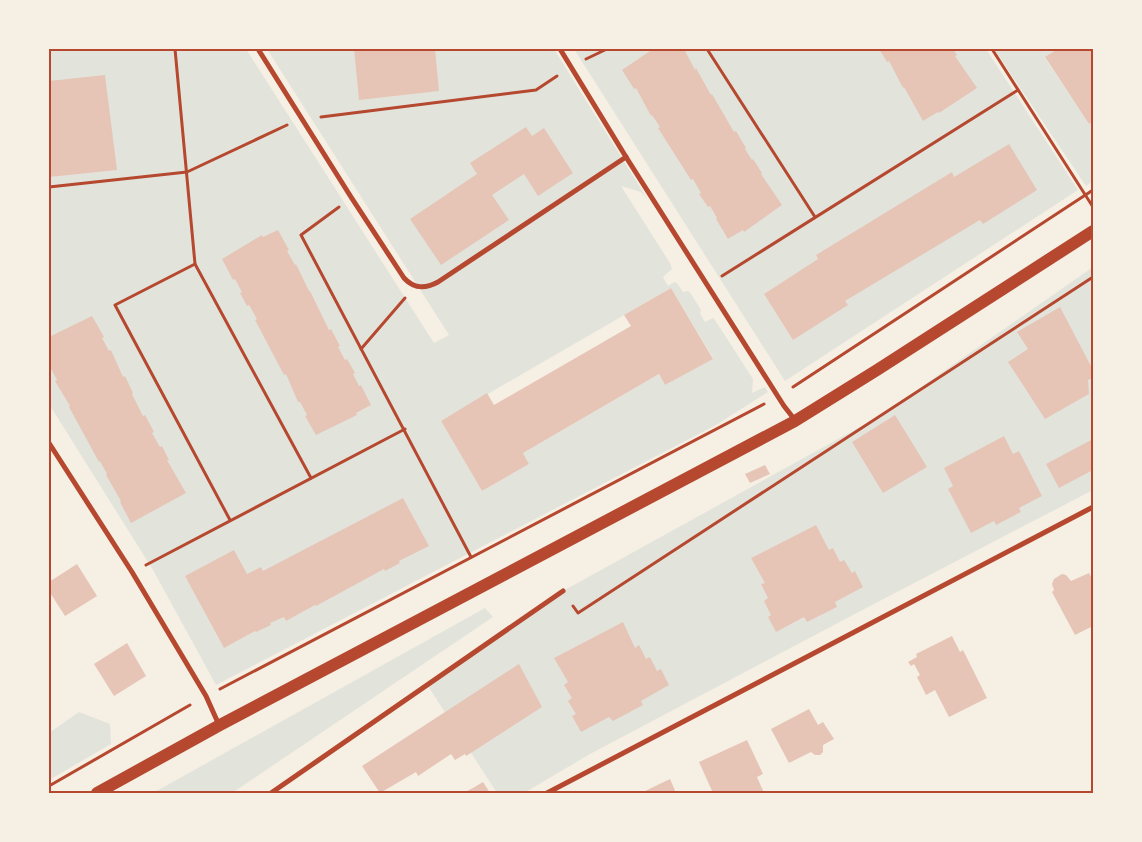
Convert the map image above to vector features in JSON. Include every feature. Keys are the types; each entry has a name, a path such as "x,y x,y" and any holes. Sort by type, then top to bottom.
{"main road":[{"path":"97,793 220,725 795,420 901,355 1093,231"}],"street":[{"path":"258,49 404,278 415,287 425,287 438,282 626,158"},
{"path":"560,49 626,158 795,420"},
{"path":"49,442 132,572 206,696 220,725"},
{"path":"547,793 1093,507"},
{"path":"270,793 563,591"}],"path":[{"path":"175,49 195,264 311,478"},
{"path":"49,187 187,172 302,118 536,90 571,67 606,49"},
{"path":"707,49 815,217"},
{"path":"992,49 1093,207"},
{"path":"708,285 1018,90"},
{"path":"49,786 206,696 778,396 1093,190"},
{"path":"351,197 301,235 471,557"},
{"path":"195,264 115,305 230,520"},
{"path":"563,591 578,614 1093,277"},
{"path":"361,349 415,287"},
{"path":"132,572 405,429"}],"shaded area":[{"path":"49,49 246,49 434,343 449,335 267,49 554,49 648,200 641,192 621,186 670,263 672,269 663,277 668,286 674,282 677,283 683,292 689,291 701,310 700,313 705,322 713,318 715,320 753,379 752,393 765,387 768,392 716,425 216,685 153,570 49,404","holes":["671,288 713,358 665,385 659,374 523,453 529,464 482,491 441,421"]},
{"path":"574,49 986,49 1078,190 785,381"},
{"path":"994,49 1058,49 1045,58 1089,124 1093,121 1093,181 1086,186"},
{"path":"1093,267 1093,490 590,754 524,793 497,793 426,683 563,591 878,417"},
{"path":"485,608 493,617 232,793 153,793"},
{"path":"79,712 110,724 111,744 49,780 49,733"}],"building":[{"path":"354,49 435,49 439,91 359,100"},
{"path":"653,49 684,49 695,70 696,68 734,132 736,131 745,149 782,205 744,232 743,230 728,239 710,206 708,207 699,194 701,193 693,179 691,180 658,128 660,127 651,116 636,88 634,89 622,70"},
{"path":"879,49 953,49 957,55 955,56 977,88 939,113 923,121 889,61 887,62"},
{"path":"1058,49 1093,49 1093,121 1089,124 1045,57"},
{"path":"105,75 117,170 49,177 49,81"},
{"path":"526,127 532,136 544,128 573,173 538,196 524,174 492,195 509,220 441,265 410,219 477,174 470,163"},
{"path":"1009,144 1037,190 983,224 980,220 845,301 848,305 793,340 764,294 818,259 816,255 952,172 954,177"},
{"path":"278,230 289,250 287,251 296,264 329,330 331,329 340,346 338,347 355,373 353,374 359,386 361,385 371,405 356,413 357,415 316,435 305,416 307,415 300,402 298,402 286,374 284,375 255,320 257,319 249,305 247,306 240,293 242,292 222,259 262,235 263,237"},
{"path":"671,288 713,359 665,385 659,374 523,453 529,464 482,491 441,421 487,393 494,405 631,326 624,315"},
{"path":"1060,307 1093,370 1093,378 1088,380 1089,394 1045,419 1008,362 1028,349 1017,332"},
{"path":"92,316 104,337 102,338 109,351 111,350 123,377 125,376 143,416 145,415 154,432 152,433 160,447 162,446 169,460 167,460 186,493 131,523 107,474 55,381 57,380 49,365 49,340 51,336"},
{"path":"895,415 927,467 883,493 852,442"},
{"path":"1004,436 1013,454 1019,451 1042,496 1019,508 1021,512 996,525 994,521 971,533 948,489 953,486 944,468"},
{"path":"1093,439 1093,470 1059,488 1046,464"},
{"path":"765,465 770,474 750,483 745,474"},
{"path":"403,498 429,546 399,561 400,563 385,571 384,569 286,621 284,617 270,623 271,625 255,631 224,648 185,576 234,550 247,574 261,567 263,571"},
{"path":"816,525 829,550 833,548 840,562 844,560 852,573 855,571 863,587 835,602 837,607 807,622 804,617 776,632 768,617 771,615 764,601 768,598 761,584 765,583 751,558"},
{"path":"77,564 97,596 65,616 49,591 49,582"},
{"path":"1089,573 1093,581 1093,626 1075,635 1052,592 1054,590 1052,584 1054,579 1062,574 1066,575 1071,581"},
{"path":"623,622 635,648 639,645 646,659 650,657 657,671 661,669 669,685 641,701 643,705 613,721 609,717 581,732 572,716 576,714 568,701 572,698 564,685 568,682 554,658"},
{"path":"952,636 960,652 963,650 987,698 949,717 935,690 926,695 917,677 920,675 914,664 911,666 908,662 917,657 916,654"},
{"path":"127,643 146,676 114,696 94,664"},
{"path":"519,664 542,707 466,756 465,754 455,760 451,754 418,776 416,772 380,793 362,766"},
{"path":"809,709 818,725 823,722 834,739 823,745 823,752 820,755 815,755 811,752 789,763 771,729"},
{"path":"747,740 763,774 757,777 764,793 713,793 699,762"},
{"path":"670,779 676,793 641,793"},
{"path":"483,782 490,793 463,793 473,788"}]}
